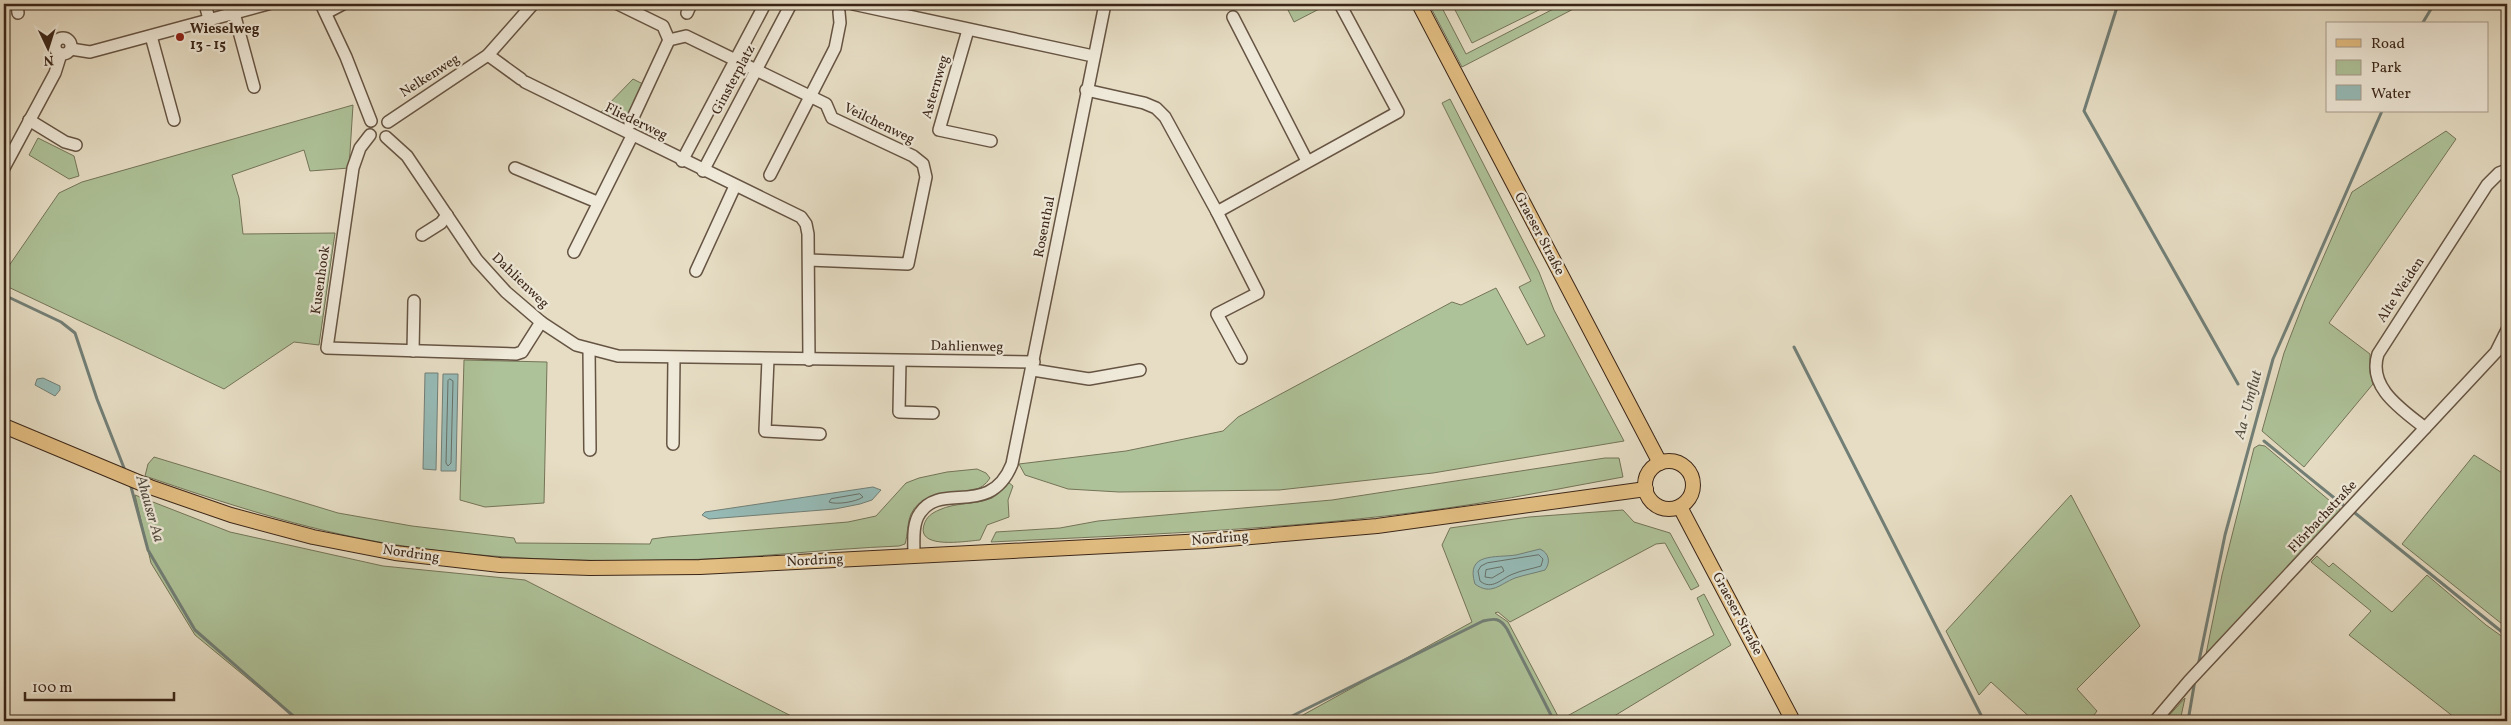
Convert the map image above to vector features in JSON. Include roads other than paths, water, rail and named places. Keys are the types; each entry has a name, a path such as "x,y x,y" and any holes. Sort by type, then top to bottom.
{"main road":[{"name":"Graeser Straße","path":"1418,4 1660,463"},
{"name":"Nordring","path":"4,426 150,488 232,515 313,537 395,553 500,565 590,568 700,567 914,555 1075,549 1358,528 1646,488"},
{"path":"1674,462 1687,469 1693,482 1691,496 1680,506 1673,509 1658,506 1648,496 1646,488 1648,473 1660,463 1674,462"},
{"name":"Graeser Straße","path":"1680,506 1793,721"}],"street":[{"path":"205,4 209,19"},
{"path":"4,168 55,73 60,54 54,46 59,38 64,37 69,40 71,48 90,52 268,4"},
{"path":"323,8 343,4"},
{"name":"Nelkenweg","path":"388,122 488,55 533,4"},
{"path":"618,4 663,26 669,40 686,36 735,60"},
{"name":"Ginsterplatz","path":"682,161 765,4"},
{"name":"Ginsterplatz","path":"703,171 791,4"},
{"path":"852,4 1093,56"},
{"name":"Rosenthal","path":"914,555 916,523 919,514 926,506 936,502 988,493 1002,483 1008,475 1012,464 1104,4"},
{"path":"1217,212 1398,112 1341,6"},
{"name":"Kusenhook","path":"323,8 371,121 368,126 370,135 360,148 354,163 327,348 516,354 522,352 541,322"},
{"path":"770,174 835,48 840,23 839,12"},
{"path":"234,13 254,87"},
{"path":"1233,18 1308,161"},
{"name":"Asternweg","path":"968,30 939,130 991,141"},
{"path":"151,36 174,120"},
{"name":"Fliederweg","path":"631,130 669,40"},
{"name":"Fliederweg","path":"488,55 523,81 631,130 682,161 801,217 806,224 809,260 809,360"},
{"name":"Veilchenweg","path":"735,60 826,104 832,118 913,156 923,164 926,177 908,264 809,260"},
{"path":"1086,90 1156,108 1165,117 1217,212 1258,293 1217,314 1240,358"},
{"path":"370,135 378,140 386,138 390,131 388,122 378,118 371,121"},
{"path":"29,120 65,142 76,145"},
{"path":"574,252 631,130"},
{"name":"Dahlienweg","path":"386,138 407,156 477,260 506,292 541,322 576,345 618,356 900,361 1033,366"},
{"path":"515,168 597,202"},
{"name":"Alte Weiden","path":"2425,428 2393,402 2381,387 2376,374 2376,361 2385,342 2488,185 2498,173 2507,170"},
{"path":"696,271 735,186"},
{"path":"422,235 441,223 447,215"},
{"path":"414,301 414,351"},
{"name":"Flörbachstraße","path":"2155,721 2189,681 2496,352 2507,330"},
{"path":"589,349 590,450"},
{"path":"673,444 674,358"},
{"path":"768,359 765,431 820,434"},
{"path":"900,361 899,412 933,413"},
{"path":"1033,366 1089,379 1140,370"}],"water":[{"path":"425,373 438,373 436,470 423,469"},
{"path":"443,374 458,374 456,471 441,471"},
{"path":"43,378 60,386 60,390 55,396 35,385 37,379"},
{"path":"873,487 881,490 872,500 835,509 709,519 702,515 705,512"},
{"path":"1540,549 1548,558 1545,570 1515,578 1491,589 1475,584 1474,566 1478,562 1492,557 1516,555"}],"waterway":[{"path":"2118,4 2084,111 2238,384"},
{"name":"Aa - Umflut","path":"2423,22 2434,4"},
{"name":"Aa - Umflut","path":"2198,666 2225,535 2273,359 2382,112"},
{"name":"Ahauser Aa","path":"4,295 61,322 75,333 97,399 126,473"},
{"path":"1794,347 1984,721"},
{"path":"2264,441 2343,505"},
{"name":"Ahauser Aa","path":"130,483 148,550 195,630 299,721"},
{"path":"2355,513 2507,636"},
{"path":"1282,721 1483,621 1494,619 1502,623 1507,629 1554,721"},
{"name":"Aa - Umflut","path":"2188,721 2195,680"}],"place":[{"name":"Wieselweg 13 - 15","path":"180,37"}]}
